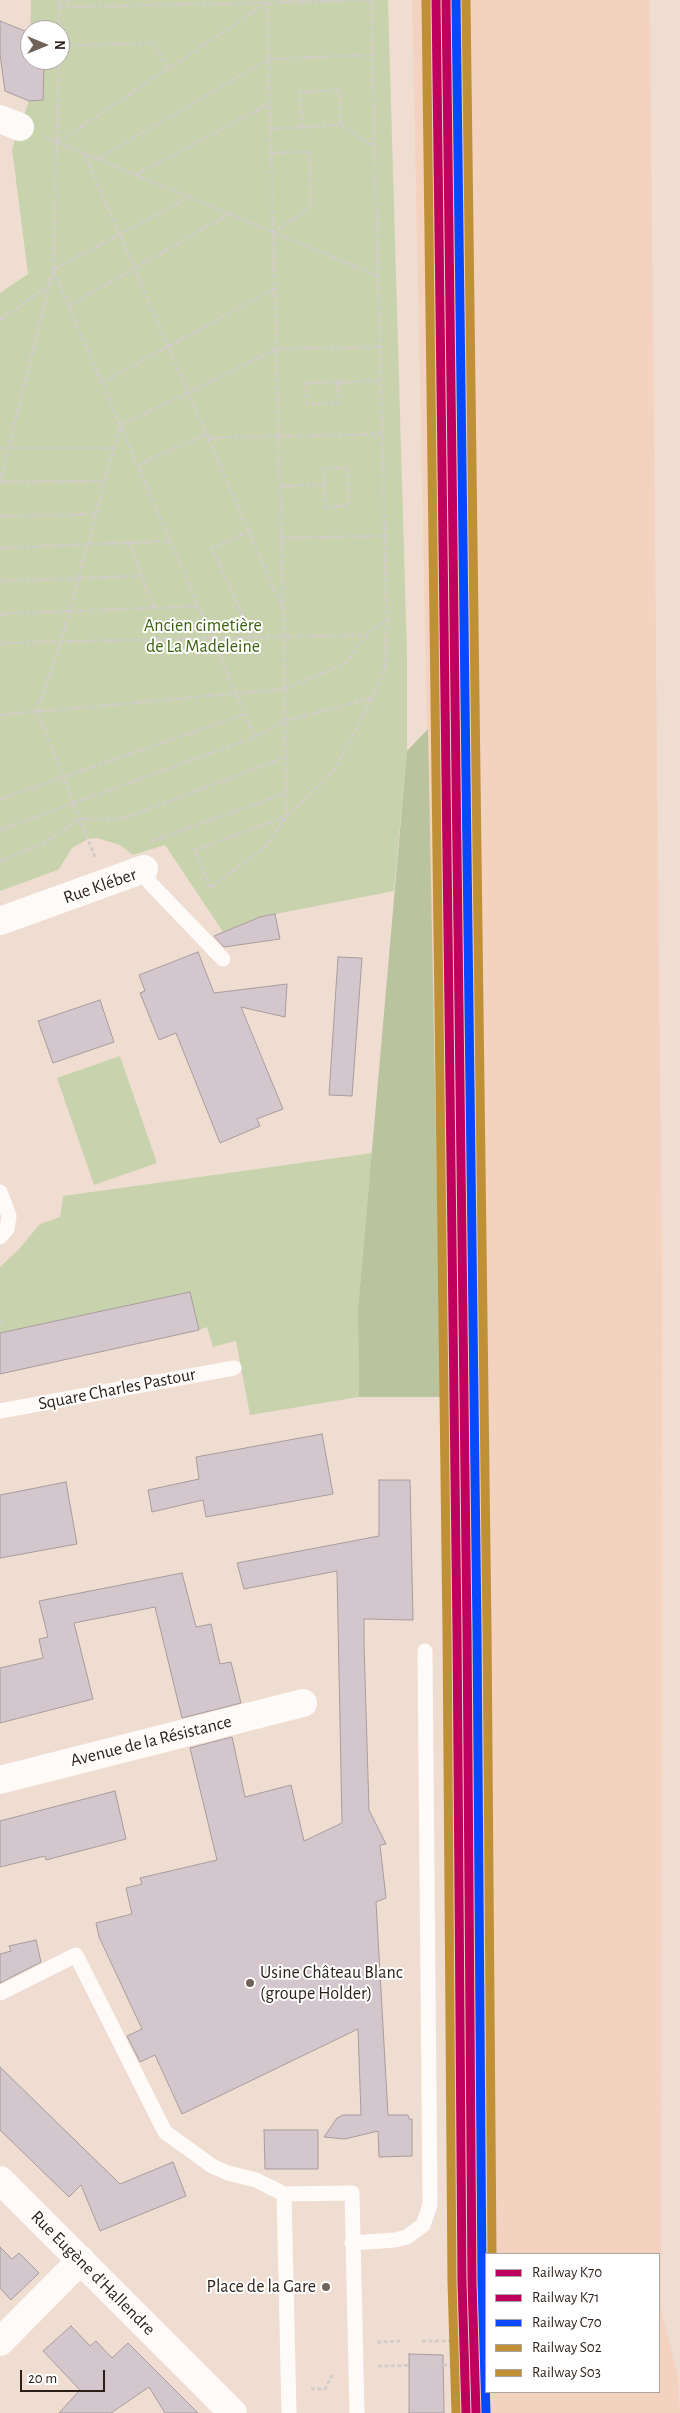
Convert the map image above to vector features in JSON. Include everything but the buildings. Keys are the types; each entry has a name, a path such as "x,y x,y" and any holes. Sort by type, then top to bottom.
{"street":[{"name":"Rue Kléber","path":"0,921 105,884 144,857"},
{"name":"Avenue de la Résistance","path":"0,1780 303,1703"},
{"name":"Rue Eugène d'Hallendre","path":"0,2180 232,2413"},
{"path":"0,2342 81,2260"}],"lane":[{"name":"Rue Kléber","path":"144,857 150,883 224,959"},
{"path":"0,1192 9,1216 7,1229 0,1237"},
{"name":"Square Charles Pastour","path":"0,1411 234,1368"},
{"path":"352,2243 395,2240 406,2237 423,2225 430,2205 425,1651"},
{"path":"0,1993 76,1955 165,2132 212,2166 228,2173 256,2180 284,2194 352,2193 357,2413"},
{"path":"284,2194 289,2413"}],"path":[{"path":"59,20 60,0"},
{"path":"59,7 69,0"},
{"path":"59,7 370,0 387,619 385,669 334,771 287,816 264,848 210,888 194,850 287,816"},
{"path":"267,1 287,816"},
{"path":"57,142 267,1"},
{"path":"70,46 153,43 168,68"},
{"path":"97,159 268,58 372,55"},
{"path":"59,70 53,270 0,482 105,481"},
{"path":"302,127 300,92 339,90 341,125"},
{"path":"135,175 270,104"},
{"path":"10,123 378,276"},
{"path":"270,129 341,125 374,146"},
{"path":"271,153 310,152 311,207 273,232"},
{"path":"84,153 283,610"},
{"path":"53,270 189,197"},
{"path":"69,306 230,214"},
{"path":"53,270 255,737"},
{"path":"0,320 49,285"},
{"path":"101,383 275,289"},
{"path":"120,424 188,393 276,348 380,347"},
{"path":"338,382 339,403 307,404 306,383 338,382 380,381"},
{"path":"105,884 37,711 61,642 120,424"},
{"path":"138,465 206,434"},
{"path":"208,438 382,434"},
{"path":"0,448 114,448"},
{"path":"324,468 348,468 348,506 325,506 324,485 324,468"},
{"path":"280,486 324,485"},
{"path":"0,516 96,514"},
{"path":"249,531 212,548 252,637"},
{"path":"281,538 385,536"},
{"path":"0,548 170,541"},
{"path":"129,542 154,608"},
{"path":"0,581 141,576"},
{"path":"0,614 198,606"},
{"path":"0,714 285,689 345,664 366,635 387,619"},
{"path":"0,643 366,635"},
{"path":"0,830 255,737 285,721 372,698"},
{"path":"0,799 245,714"},
{"path":"0,861 42,844 80,819 122,818 286,757"},
{"path":"144,857 286,793"},
{"path":"0,1321 3,1325"},
{"path":"422,2341 462,2341 469,2364"},
{"path":"378,2366 485,2364"}],"shaded area":[{"path":"412,0 650,0 662,1280 661,2309 678,2378 680,2413 455,2413 441,1397"}],"green space":[{"name":"Ancien cimetière de La Madeleine","path":"31,0 388,0 407,654 407,751 394,891 260,917 223,932 165,845 133,855 120,845 97,838 88,839 72,848 59,869 0,891 0,293 28,274 12,149 29,101 30,70 70,70 70,20 30,20"},
{"path":"428,729 441,1397 359,1397 358,1309 407,751"},
{"path":"120,1056 157,1163 94,1185 57,1078"},
{"path":"372,1153 358,1309 359,1397 250,1415 236,1341 213,1347 207,1327 199,1330 190,1292 0,1333 0,1267 19,1249 40,1224 60,1217 63,1196"}],"rail line":[{"name":"S02","path":"426,0 447,1629 452,2282 456,2413"},
{"name":"K71","path":"436,0 457,1629 462,2282 466,2413"},
{"name":"K70","path":"446,0 467,1629 472,2282 476,2413"},
{"name":"C70","path":"456,0 477,1629 482,2282 485,2380"},
{"name":"S03","path":"466,0 487,1629 492,2253"},
{"name":"C70","path":"485,2393 486,2413"}],"place":[{"name":"Usine Château Blanc (groupe Holder)","path":"250,1983"},
{"name":"Place de la Gare","path":"326,2287"}]}
